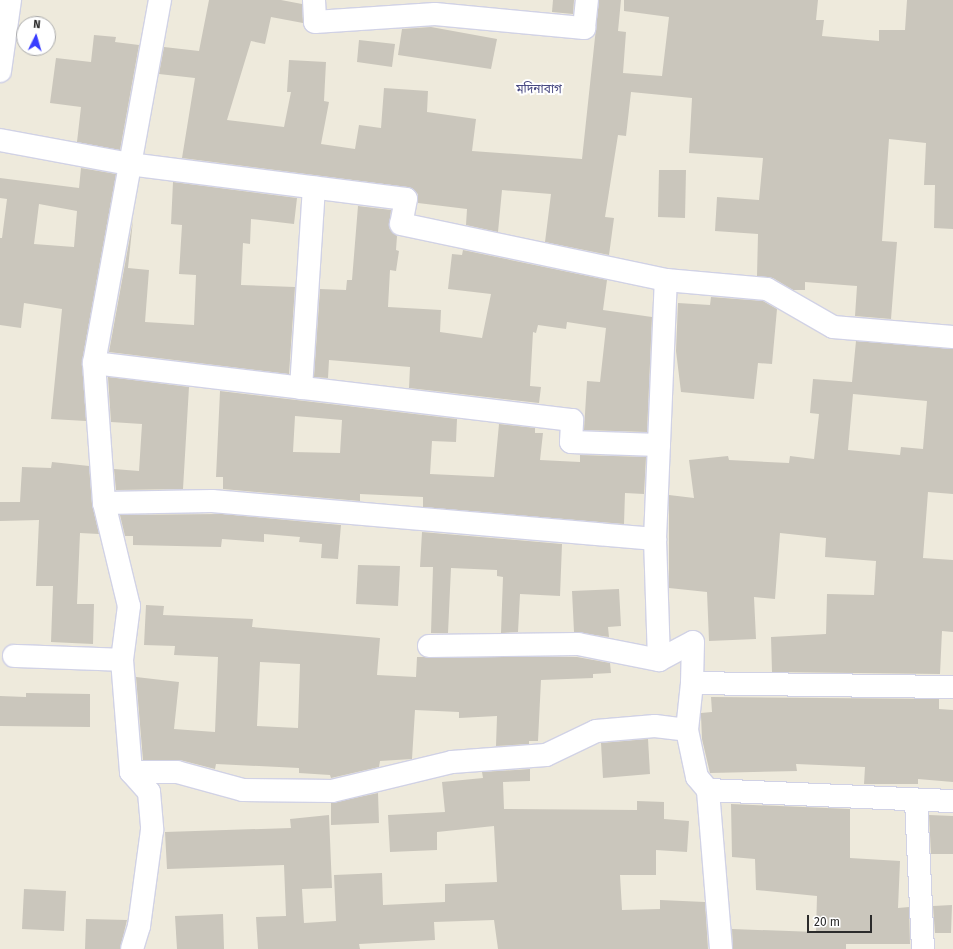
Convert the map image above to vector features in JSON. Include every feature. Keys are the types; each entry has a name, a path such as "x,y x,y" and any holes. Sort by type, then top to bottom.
{"street":[{"path":"0,71 10,0"},
{"path":"132,949 140,926 152,830 149,792 131,772 122,660 129,606 104,503 94,363 160,0"},
{"path":"314,0 315,22 434,14 584,28 587,0"},
{"path":"0,140 129,164 406,199 401,224 666,280 767,289 834,327 953,337"},
{"path":"300,388 314,187"},
{"path":"659,660 655,540 666,280"},
{"path":"94,363 572,420 571,442 659,445"},
{"path":"104,503 212,501 655,540"},
{"path":"429,646 578,644 659,660 693,642 692,683 687,730 697,777 708,790 721,949"},
{"path":"14,656 122,660"},
{"path":"692,683 953,687"},
{"path":"131,772 177,772 243,790 332,791 452,762 546,755 596,731 656,726 687,730"},
{"path":"708,790 916,801 953,801"},
{"path":"916,801 923,949"}],"building":[{"path":"209,0 281,0 302,4 303,23 271,17 265,44 251,41 227,120 284,127 291,92 287,92 289,60 326,62 324,101 329,102 321,144 355,149 359,125 381,128 384,88 428,91 427,112 476,119 472,151 582,159 599,0 621,0 618,31 626,32 623,73 662,76 669,17 624,11 624,0 818,0 816,20 824,20 822,36 879,41 879,30 905,30 907,0 953,0 953,229 934,228 935,185 924,185 926,143 889,139 882,241 897,242 891,319 855,316 857,286 805,282 805,290 793,290 773,278 757,276 758,234 715,231 717,197 759,200 763,158 689,153 692,98 631,92 626,136 618,135 605,217 614,218 609,255 545,242 551,194 502,190 498,232 466,225 467,209 418,203 418,194 408,187 182,158 195,78 159,74 164,47 199,51"},
{"path":"553,0 574,0 573,14 552,12"},
{"path":"431,27 497,39 491,69 398,55 402,29"},
{"path":"94,35 116,37 115,42 139,45 120,150 77,142 81,107 50,103 56,58 91,62"},
{"path":"359,40 395,44 392,67 357,62"},
{"path":"81,168 116,174 82,361 86,421 51,419 62,309 24,303 21,328 0,325 0,238 2,238 7,199 0,198 0,178 79,188","holes":["39,204 77,211 74,247 34,244"]},
{"path":"659,170 686,170 685,218 658,217"},
{"path":"173,182 297,198 294,224 251,219 250,244 243,243 241,285 295,287 289,374 109,352 133,220 128,268 149,270 145,322 194,325 196,275 179,274 182,225 171,224"},
{"path":"358,206 391,210 389,228 397,236 396,250 399,251 396,271 390,270 388,307 441,310 440,332 482,338 491,294 448,289 452,254 462,255 463,250 607,280 603,310 652,317 647,432 584,430 587,381 600,382 606,328 567,322 566,329 538,325 536,333 533,332 530,386 541,387 539,403 409,388 410,367 329,360 328,378 314,377 320,289 346,290 347,280 352,280"},
{"path":"711,297 763,301 777,309 772,364 758,363 754,399 681,392 676,351 678,303 710,305"},
{"path":"856,341 953,349 953,494 928,492 923,558 953,560 953,632 942,631 940,674 772,672 771,637 826,634 827,594 874,595 876,561 825,557 826,538 780,533 775,599 754,597 756,639 709,641 707,592 669,588 669,495 694,498 689,460 728,456 729,460 789,463 790,456 814,459 819,414 810,413 813,379 852,382","holes":["853,394 927,401 923,449 901,447 900,455 848,450"]},
{"path":"108,377 189,387 183,489 116,490 114,469 139,471 142,424 111,422"},
{"path":"220,391 457,419 456,442 432,441 430,474 494,477 499,424 535,428 535,433 543,433 540,460 580,462 580,455 646,457 644,494 625,493 624,524 423,507 423,497 360,494 360,501 223,489 223,477 216,477","holes":["295,416 342,420 340,453 293,452"]},
{"path":"52,462 89,466 92,504 99,534 80,533 77,604 94,604 93,644 51,642 53,586 36,586 39,520 0,521 0,502 20,502 22,467 51,468"},
{"path":"222,514 341,525 338,559 321,558 322,544 299,542 300,537 264,534 264,542 222,539 221,547 133,545 133,536 125,536 120,515"},
{"path":"422,532 562,544 560,596 520,594 518,632 501,633 503,577 497,576 497,570 451,568 448,633 431,633 433,567 420,567"},
{"path":"358,565 400,566 398,606 356,604"},
{"path":"619,589 621,626 608,627 609,637 574,632 572,591"},
{"path":"146,605 164,606 163,615 253,619 252,627 380,638 377,675 416,677 417,657 577,657 610,663 611,673 593,674 593,678 541,680 538,741 529,741 529,744 496,746 497,716 459,718 459,712 415,710 412,759 380,761 379,767 331,778 330,775 299,773 299,768 216,764 215,769 180,760 143,760 136,677 179,682 174,729 215,732 218,657 174,655 175,646 144,645","holes":["260,662 300,664 298,728 257,726"]},
{"path":"26,693 90,694 90,727 0,726 0,696 26,697"},
{"path":"711,697 939,699 939,709 953,710 953,782 918,779 918,784 864,784 865,767 796,764 797,771 710,773 702,739 701,713 712,712"},
{"path":"648,739 650,774 603,778 601,743"},
{"path":"530,769 530,781 503,782 504,809 637,810 637,801 664,802 664,819 689,821 687,852 656,850 656,875 620,875 622,910 660,909 660,900 705,902 708,949 498,949 494,920 434,922 435,940 359,944 360,949 258,949 256,917 286,916 284,865 167,869 165,832 291,828 290,819 329,815 332,888 302,889 304,923 336,921 334,875 382,873 383,905 445,902 445,884 497,882 494,826 437,832 437,850 390,852 388,815 445,812 442,782 483,778 482,772"},
{"path":"378,793 379,823 331,825 331,803"},
{"path":"731,804 850,809 850,858 900,861 898,908 909,907 910,944 846,944 846,949 733,949 732,929 816,932 817,896 756,890 755,859 732,857"},
{"path":"929,815 953,816 953,854 931,854"},
{"path":"24,889 66,891 64,931 22,929"},
{"path":"952,905 951,933 935,933 933,906"},
{"path":"223,914 224,949 177,949 175,916"},
{"path":"86,919 127,920 120,949 85,949"}],"district":[{"name":"মদিনাবাগ","path":"539,90"}]}
